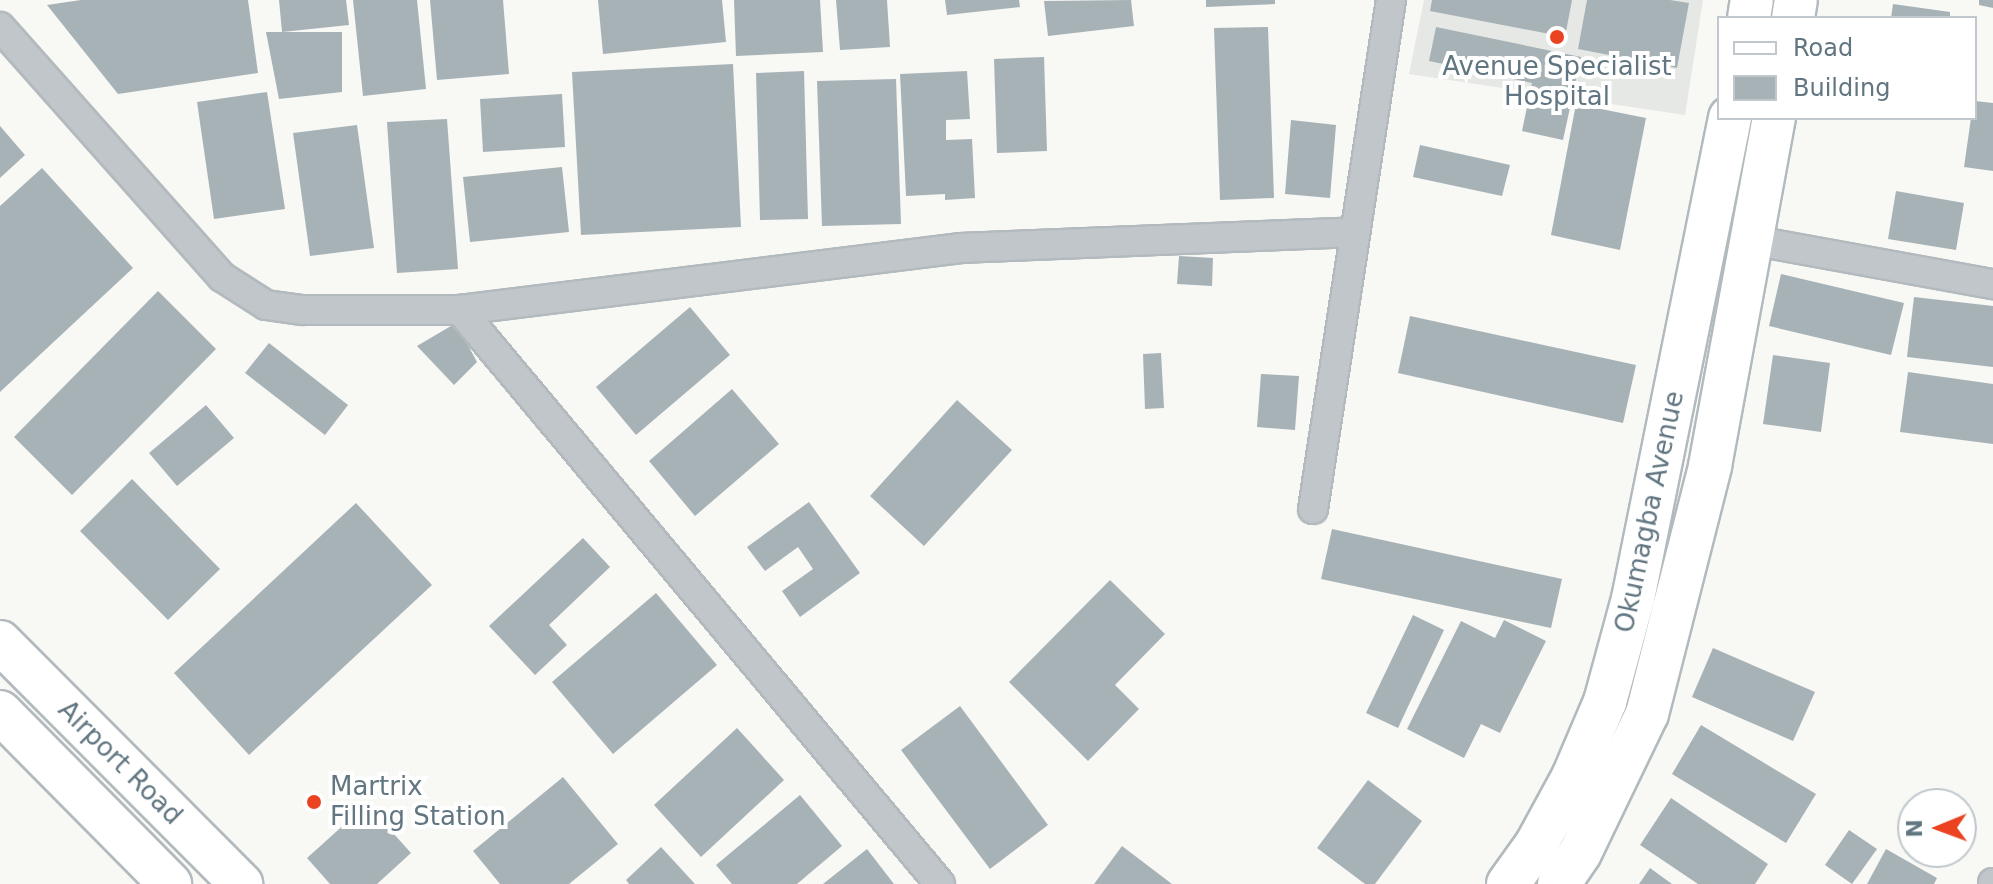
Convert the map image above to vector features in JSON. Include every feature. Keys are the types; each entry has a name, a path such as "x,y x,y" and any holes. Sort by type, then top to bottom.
{"main road":[{"name":"Okumagba Avenue","path":"1508,884 1536,845 1573,777 1605,702 1633,599 1730,120"},
{"name":"Okumagba Avenue","path":"1559,884 1580,853 1647,714 1710,466 1774,120"},
{"name":"Airport Road","path":"0,642 241,884"},
{"name":"Airport Road","path":"0,712 170,884"}],"street":[{"path":"1313,509 1391,0"},
{"path":"0,27 222,277 266,305 303,310 460,310 961,248 1355,232"},
{"path":"1750,240 1993,284"},
{"path":"460,310 940,884"}],"shaded area":[{"name":"Avenue Specialist Hospital","path":"1424,0 1703,0 1685,115 1409,74"}],"building":[{"path":"81,0 248,0 258,73 118,94 47,5"},
{"path":"279,0 346,0 349,25 282,32"},
{"path":"353,0 417,0 426,89 363,96"},
{"path":"430,0 503,0 509,74 437,80"},
{"path":"598,0 722,0 726,42 603,54"},
{"path":"734,0 820,0 823,52 736,56"},
{"path":"836,0 887,0 890,47 840,50"},
{"path":"945,0 1019,0 1020,7 947,15"},
{"path":"1131,0 1134,26 1048,36 1044,1"},
{"path":"1206,0 1275,0 1275,4 1206,7"},
{"path":"1432,0 1572,0 1565,37 1430,11"},
{"path":"1587,0 1670,0 1689,3 1677,68 1578,49"},
{"path":"1979,0 1993,0 1993,8 1979,5"},
{"path":"1893,4 1950,12 1950,16 1891,16"},
{"path":"1268,27 1274,198 1220,200 1214,28"},
{"path":"1436,27 1581,57 1563,140 1522,131 1532,83 1429,61"},
{"path":"266,32 342,32 342,92 279,99"},
{"path":"1044,57 1047,151 997,153 994,59"},
{"path":"733,64 741,227 581,235 572,72"},
{"path":"804,71 808,219 760,220 756,73"},
{"path":"967,71 970,119 946,120 946,140 972,139 975,198 945,200 945,194 906,196 900,74"},
{"path":"896,79 901,224 822,226 817,81"},
{"path":"267,92 285,209 214,219 197,102"},
{"path":"562,94 565,147 483,152 480,99"},
{"path":"1977,101 1993,103 1993,171 1964,167 1971,120 1977,120"},
{"path":"1576,104 1646,118 1620,250 1551,235"},
{"path":"447,119 458,269 397,273 387,122"},
{"path":"1291,120 1336,125 1330,198 1285,194"},
{"path":"357,125 374,248 310,256 293,133"},
{"path":"0,126 25,155 0,178"},
{"path":"1420,145 1510,165 1502,196 1413,177"},
{"path":"562,167 569,232 470,242 463,177"},
{"path":"42,168 133,268 0,392 0,206"},
{"path":"1896,191 1964,203 1956,250 1888,239"},
{"path":"1179,256 1213,258 1212,286 1177,284"},
{"path":"1781,274 1904,303 1891,355 1769,326"},
{"path":"158,291 216,349 72,495 14,437"},
{"path":"1914,297 1993,306 1993,367 1907,357"},
{"path":"690,307 730,355 636,435 596,387"},
{"path":"1410,316 1636,365 1623,423 1398,373"},
{"path":"456,323 477,362 454,385 417,346"},
{"path":"269,343 348,405 325,435 245,373"},
{"path":"1161,353 1164,408 1145,409 1143,354"},
{"path":"1773,355 1830,363 1821,432 1763,424"},
{"path":"1908,372 1993,384 1993,444 1900,432"},
{"path":"1261,374 1299,376 1295,430 1257,427"},
{"path":"732,389 779,444 695,516 649,461"},
{"path":"957,400 1012,450 924,546 870,496"},
{"path":"206,405 234,438 177,486 149,453"},
{"path":"132,479 220,569 168,620 80,531"},
{"path":"809,502 860,573 800,617 782,591 813,569 798,547 765,571 747,547"},
{"path":"356,503 432,585 249,755 174,673"},
{"path":"1332,529 1562,579 1551,628 1321,579"},
{"path":"583,538 610,567 549,625 567,645 535,675 489,626"},
{"path":"1110,580 1165,634 1115,685 1139,709 1088,761 1009,682"},
{"path":"656,593 717,665 613,754 552,682"},
{"path":"1413,615 1444,630 1398,728 1366,713"},
{"path":"1504,620 1546,641 1500,733 1481,724 1464,758 1407,729 1461,621 1495,638"},
{"path":"1713,648 1815,692 1793,741 1692,697"},
{"path":"960,706 1048,825 990,869 901,750"},
{"path":"1701,725 1816,794 1786,843 1672,774"},
{"path":"737,728 784,780 701,857 654,805"},
{"path":"563,777 618,844 569,884 500,884 473,851"},
{"path":"1368,780 1422,821 1375,884 1365,884 1317,848"},
{"path":"800,795 842,846 797,884 732,884 716,865"},
{"path":"1671,798 1768,864 1755,884 1698,884 1640,845"},
{"path":"367,804 411,853 377,884 330,884 307,858"},
{"path":"1849,830 1877,849 1852,884 1825,865"},
{"path":"1122,846 1172,884 1094,884"},
{"path":"661,847 695,884 629,884 626,880"},
{"path":"867,849 894,884 823,884"},
{"path":"1886,849 1897,855 1897,868 1919,868 1937,878 1934,884 1867,884"},
{"path":"1650,868 1672,884 1639,884"}],"place":[{"name":"Avenue Specialist Hospital","path":"1557,37"},
{"name":"Martrix Filling Station","path":"314,802"}]}
